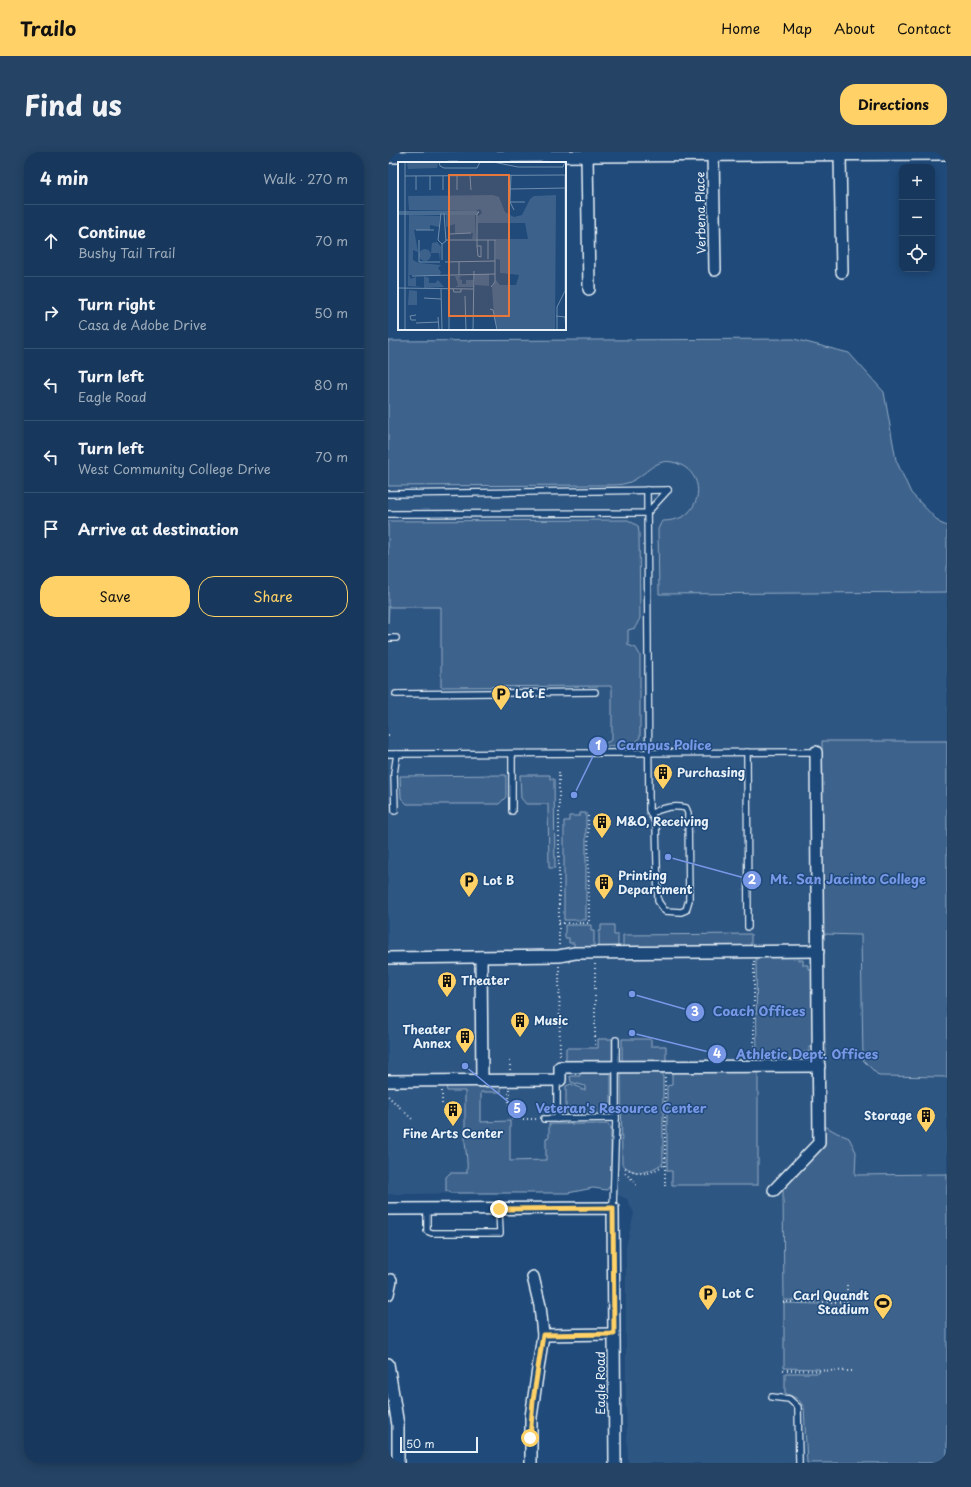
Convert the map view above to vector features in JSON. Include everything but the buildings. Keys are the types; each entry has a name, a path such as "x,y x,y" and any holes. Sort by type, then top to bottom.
{"street":[{"path":"388,157 461,160 587,156 947,154"},
{"name":"Verbena Place","path":"713,155 715,270"},
{"path":"840,155 842,272"},
{"path":"587,156 589,289"},
{"path":"774,1190 819,1143 818,752"},
{"path":"388,958 559,956 575,953 595,952 818,951"},
{"path":"481,957 482,1081"},
{"path":"388,1081 560,1080 560,1067 819,1066"},
{"path":"388,1209 613,1208"},
{"name":"Eagle Road","path":"613,1208 614,1463"},
{"path":"531,1463 530,1438 533,1401 543,1335 540,1306 533,1277"},
{"path":"388,1294 391,1280"},
{"path":"543,1335 614,1334"},
{"path":"388,1364 390,1392 398,1425 398,1463"}],"lane":[{"path":"647,490 649,810 652,813 656,824 658,901 665,911 681,912 686,910 689,900 688,813 686,808 681,807 664,808 652,813"},
{"path":"388,494 668,490 647,513 388,514"},
{"path":"388,638 396,638"},
{"path":"396,694 595,692"},
{"path":"747,752 748,927"},
{"path":"388,754 818,752"},
{"path":"395,811 394,773 397,754"},
{"path":"512,754 512,811"},
{"path":"613,1208 616,1118 616,1040"},
{"path":"557,1080 557,1119"},
{"path":"544,1119 616,1118"},
{"path":"427,1209 427,1231 432,1233 500,1233 499,1209"},
{"path":"772,1397 789,1399 798,1407 799,1463"}],"path":[{"path":"559,772 560,1067"},
{"path":"559,923 589,923 588,812"},
{"path":"754,951 754,1066"},
{"path":"595,952 595,1046"},
{"path":"665,1066 665,1188"},
{"path":"509,1080 509,1120 544,1119"},
{"path":"442,1081 442,1106"},
{"path":"388,1096 414,1120"},
{"path":"625,1168 638,1174 645,1174 654,1172 665,1164"},
{"path":"625,1173 636,1183 636,1188"},
{"path":"783,1302 847,1302 847,1284"},
{"path":"783,1370 855,1371"}],"shaded area":[{"path":"794,339 849,353 884,392 896,460 911,493 940,523 947,526 947,1463 628,1463 626,1409 626,1247 634,1213 627,1199 607,1190 593,1188 568,1193 388,1194 388,341"},
{"path":"794,339 849,353 884,392 896,460 911,493 940,523 947,526 947,592 659,594 658,529 662,521 669,521 683,517 688,513 694,506 698,490 693,476 688,470 681,465 672,462 660,463 639,477 625,484 618,485 388,486 388,341"},
{"path":"628,520 638,526 639,533 640,618 635,628 628,630 628,645 636,648 640,655 640,737 634,745 604,746 604,744 612,740 612,686 441,687 441,607 389,607 388,623 388,521"},
{"path":"822,741 947,741 947,1077 879,1076 863,1060 861,935 823,934"},
{"path":"506,775 506,797 499,804 407,804 401,798 400,776"},
{"path":"520,775 550,775 550,779 554,779 555,868 549,868 548,804 526,804 521,798"},
{"path":"580,813 586,813 586,920 564,920 564,821 569,821 569,816 580,816"},
{"path":"565,925 591,925 591,931 594,931 594,947 574,947 574,943 569,943 569,938 565,938"},
{"path":"601,925 614,925 614,935 618,935 618,947 599,947 599,931 601,931"},
{"path":"751,934 751,947 623,947 623,935"},
{"path":"798,955 798,960 803,960 803,965 808,965 808,969 813,969 813,1047 809,1047 809,1052 804,1052 804,1056 799,1056 799,1060 757,1061 756,956"},
{"path":"598,1039 612,1039 612,1062 566,1062 566,1048 598,1048"},
{"path":"622,1039 651,1039 651,1046 666,1046 666,1061 622,1061"},
{"path":"580,1071 611,1071 611,1108 607,1113 566,1114 566,1086 571,1084 581,1088 581,1090 585,1090 585,1086 571,1082 570,1076 580,1076"},
{"path":"621,1071 663,1071 663,1163 647,1171 632,1171 622,1164"},
{"path":"672,1071 758,1071 758,1185 672,1185 672,1171 667,1171 667,1086 672,1085"},
{"path":"446,1086 501,1086 501,1092 481,1092 481,1122 510,1121 510,1161 546,1160 546,1138 549,1137 549,1124 608,1124 611,1128 611,1184 607,1190 593,1188 568,1193 450,1193 449,1191 446,1191 446,1177 450,1173 467,1173 467,1165 465,1142 465,1091 447,1091"},
{"name":"Carl Quandt Stadium","path":"823,1125 849,1138 856,1152 855,1175 947,1174 947,1463 807,1463 804,1407 798,1399 785,1393 785,1373 819,1373 819,1369 784,1368 784,1303 819,1304 819,1301 784,1300 783,1190 785,1186 823,1147"}],"place":[{"name":"Lot E","path":"501,711"},
{"name":"Purchasing","path":"663,790"},
{"name":"Campus Police","path":"574,795"},
{"name":"M&O, Receiving","path":"602,839"},
{"name":"Mt. San Jacinto College","path":"668,857"},
{"name":"Lot B","path":"469,898"},
{"name":"Printing Department","path":"604,900"},
{"name":"Coach Offices","path":"632,994"},
{"name":"Theater","path":"447,998"},
{"name":"Athletic Dept. Offices","path":"632,1033"},
{"name":"Music","path":"520,1038"},
{"name":"Theater Annex","path":"465,1054"},
{"name":"Veteran's Resource Center","path":"465,1066"},
{"name":"Fine Arts Center","path":"453,1127"},
{"name":"Storage","path":"926,1133"},
{"name":"Lot C","path":"708,1311"},
{"name":"Carl Quandt Stadium","path":"883,1320"}],"route":[{"path":"499,1209 613,1208 614,1334 543,1335 533,1401 530,1438"}]}
